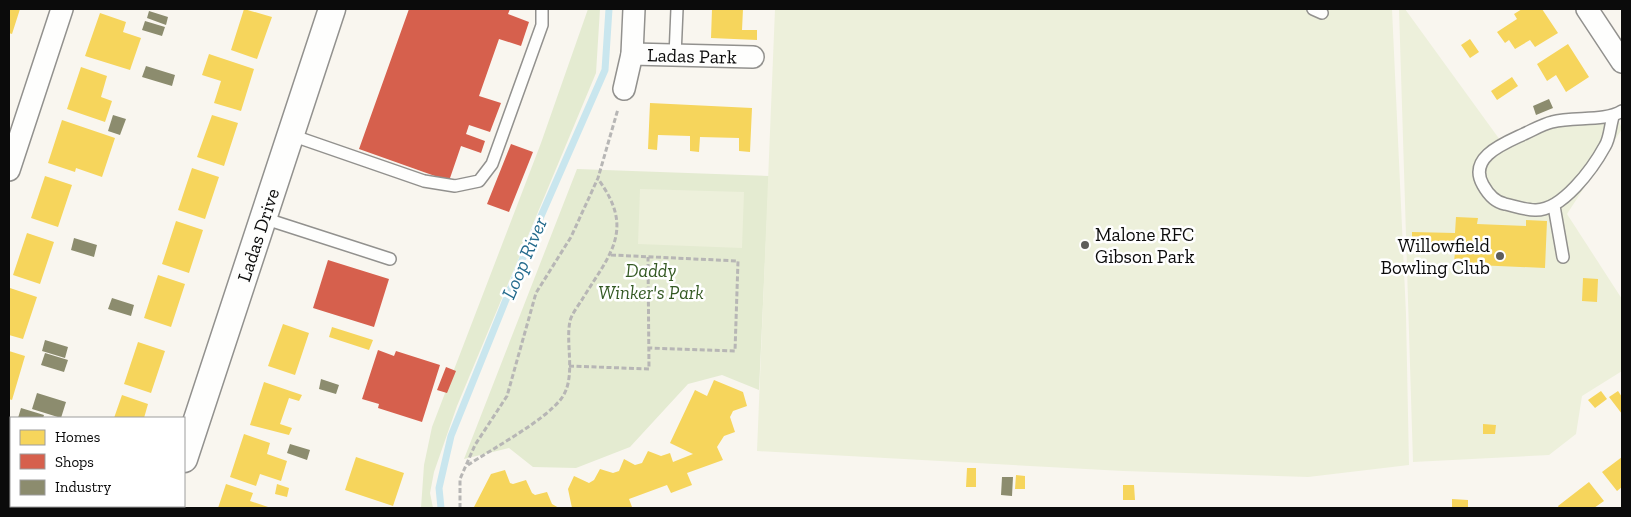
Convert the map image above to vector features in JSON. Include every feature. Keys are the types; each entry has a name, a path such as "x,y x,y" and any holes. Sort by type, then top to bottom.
{"street":[{"path":"9,170 62,9"},
{"name":"Ladas Drive","path":"185,456 332,9"},
{"name":"Ladas Park","path":"624,89 632,54 634,9"},
{"path":"1587,9 1622,62"},
{"name":"Ladas Park","path":"632,54 753,57"}],"lane":[{"path":"291,135 424,181 455,186 479,181 492,164 542,25 542,9"},
{"path":"675,56 677,9"},
{"path":"1617,114 1606,145 1575,188 1554,206 1535,210 1500,203 1488,195 1480,180 1479,171 1485,156 1498,147 1551,122 1588,116 1617,114"},
{"path":"1554,206 1563,256"},
{"path":"263,218 390,258"}],"path":[{"path":"460,508 460,479 475,446 506,396 536,293 571,237 598,178 624,89"},
{"path":"467,466 543,415 562,398 570,374 570,319 611,255 617,234 616,210 609,193 598,178"},
{"path":"611,255 738,261 735,351 649,348"},
{"path":"569,366 649,369 648,257"}],"green space":[{"path":"588,9 600,9 596,73 457,406 434,472 430,493 433,508 421,508 424,465 432,427 541,143"},
{"name":"Malone RFC Gibson Park","path":"775,9 1392,9 1406,314 1409,465 1308,477 1123,471 757,451"},
{"name":"Willowfield Bowling Club","path":"1399,9 1405,9 1500,140 1616,113 1622,129 1567,214 1622,299 1622,371 1582,396 1576,434 1549,455 1413,462"},
{"name":"Daddy Winker's Park","path":"577,169 769,176 759,390 722,375 688,384 630,447 576,468 533,467 509,448 464,459"},
{"path":"640,189 744,192 742,248 638,244"}],"building: Homes":[{"path":"9,9 20,9 12,34 9,33"},
{"path":"244,9 272,17 257,59 231,50"},
{"path":"712,9 743,9 742,30 757,30 757,40 711,38"},
{"path":"1522,9 1542,9 1558,33 1535,47 1530,40 1515,49 1509,40 1505,43 1497,32 1517,19 1514,14"},
{"path":"100,13 126,22 123,32 141,38 130,70 85,56"},
{"path":"1470,39 1479,52 1470,58 1461,45"},
{"path":"1568,44 1589,77 1566,92 1556,75 1547,81 1537,64"},
{"path":"209,54 254,69 241,111 214,103 221,81 202,75"},
{"path":"81,67 107,76 101,97 112,101 105,122 67,109"},
{"path":"1512,77 1518,86 1497,100 1491,91"},
{"path":"650,103 752,108 750,152 739,151 739,138 700,137 699,152 690,151 690,136 658,135 657,150 648,149"},
{"path":"212,115 238,123 224,166 197,157"},
{"path":"62,120 115,138 102,177 76,168 75,172 48,163"},
{"path":"192,168 219,177 205,219 178,210"},
{"path":"45,176 72,185 58,227 31,218"},
{"path":"1456,217 1478,218 1477,224 1526,226 1526,220 1547,221 1545,268 1454,264 1455,250 1412,248 1412,232 1455,233"},
{"path":"176,221 203,230 189,273 162,264"},
{"path":"27,233 54,242 40,284 13,275"},
{"path":"158,275 185,284 171,327 144,318"},
{"path":"1583,278 1598,279 1597,302 1582,301"},
{"path":"10,288 37,297 23,339 9,335"},
{"path":"283,324 309,333 295,375 268,366"},
{"path":"332,327 373,340 369,350 329,337"},
{"path":"138,342 165,351 151,393 124,384"},
{"path":"9,351 25,356 12,400 9,399"},
{"path":"714,380 743,392 747,406 733,411 730,417 735,432 724,436 717,447 723,460 687,473 692,485 671,493 667,485 629,499 632,507 630,508 572,508 568,489 574,476 589,483 594,480 600,469 613,473 619,471 624,459 635,465 642,463 648,451 661,456 670,453 673,462 693,454 670,443 695,390 707,396"},
{"path":"264,382 302,395 299,401 289,398 280,424 292,428 289,435 250,425"},
{"path":"1601,391 1607,399 1595,408 1588,400"},
{"path":"1618,391 1622,397 1622,414 1609,397"},
{"path":"122,395 148,404 144,417 114,417"},
{"path":"1483,424 1496,425 1495,434 1483,434"},
{"path":"244,434 270,443 267,454 287,461 281,481 260,474 256,486 230,477"},
{"path":"356,457 404,473 393,506 345,490"},
{"path":"1622,457 1622,487 1617,491 1602,472"},
{"path":"967,468 976,468 976,487 966,487"},
{"path":"505,470 510,483 513,484 526,480 532,493 535,495 547,492 552,504 559,508 474,507 491,474"},
{"path":"1016,475 1025,476 1025,489 1015,489"},
{"path":"1589,482 1604,501 1594,508 1559,508 1558,506"},
{"path":"226,484 253,493 250,501 271,508 218,508"},
{"path":"277,484 289,488 287,497 275,494"},
{"path":"1123,485 1134,485 1135,500 1123,500"},
{"path":"1452,499 1468,500 1468,508 1452,508"}],"building: Shops":[{"path":"409,9 510,9 508,14 529,22 521,46 499,39 479,96 501,103 490,132 469,125 466,134 485,141 481,153 461,146 449,181 359,149"},
{"path":"511,144 533,152 509,212 487,204"},
{"path":"328,260 389,279 374,327 313,308"},
{"path":"378,350 394,356 396,351 440,365 422,422 378,408 379,404 362,399"},
{"path":"446,367 456,371 447,393 437,390"}],"building: Industry":[{"path":"149,11 168,17 166,25 147,18"},
{"path":"145,21 165,27 162,36 142,30"},
{"path":"146,66 175,75 172,86 142,77"},
{"path":"1549,99 1553,108 1536,115 1533,106"},
{"path":"113,115 126,119 120,135 108,131"},
{"path":"74,238 97,245 94,257 71,250"},
{"path":"112,298 134,305 131,316 108,309"},
{"path":"45,340 68,347 65,358 42,351"},
{"path":"45,353 68,360 64,372 41,365"},
{"path":"321,379 339,385 336,394 319,389"},
{"path":"37,393 66,402 61,417 32,409"},
{"path":"21,408 44,415 43,417 18,417"},
{"path":"290,444 310,450 307,460 287,453"},
{"path":"1002,477 1013,477 1012,496 1001,495"}],"waterway":[{"name":"Loop River","path":"441,508 439,488 451,436 524,255 605,70 609,9"}],"place":[{"name":"Malone RFC Gibson Park","path":"1085,245"},
{"name":"Willowfield Bowling Club","path":"1500,256"}]}
